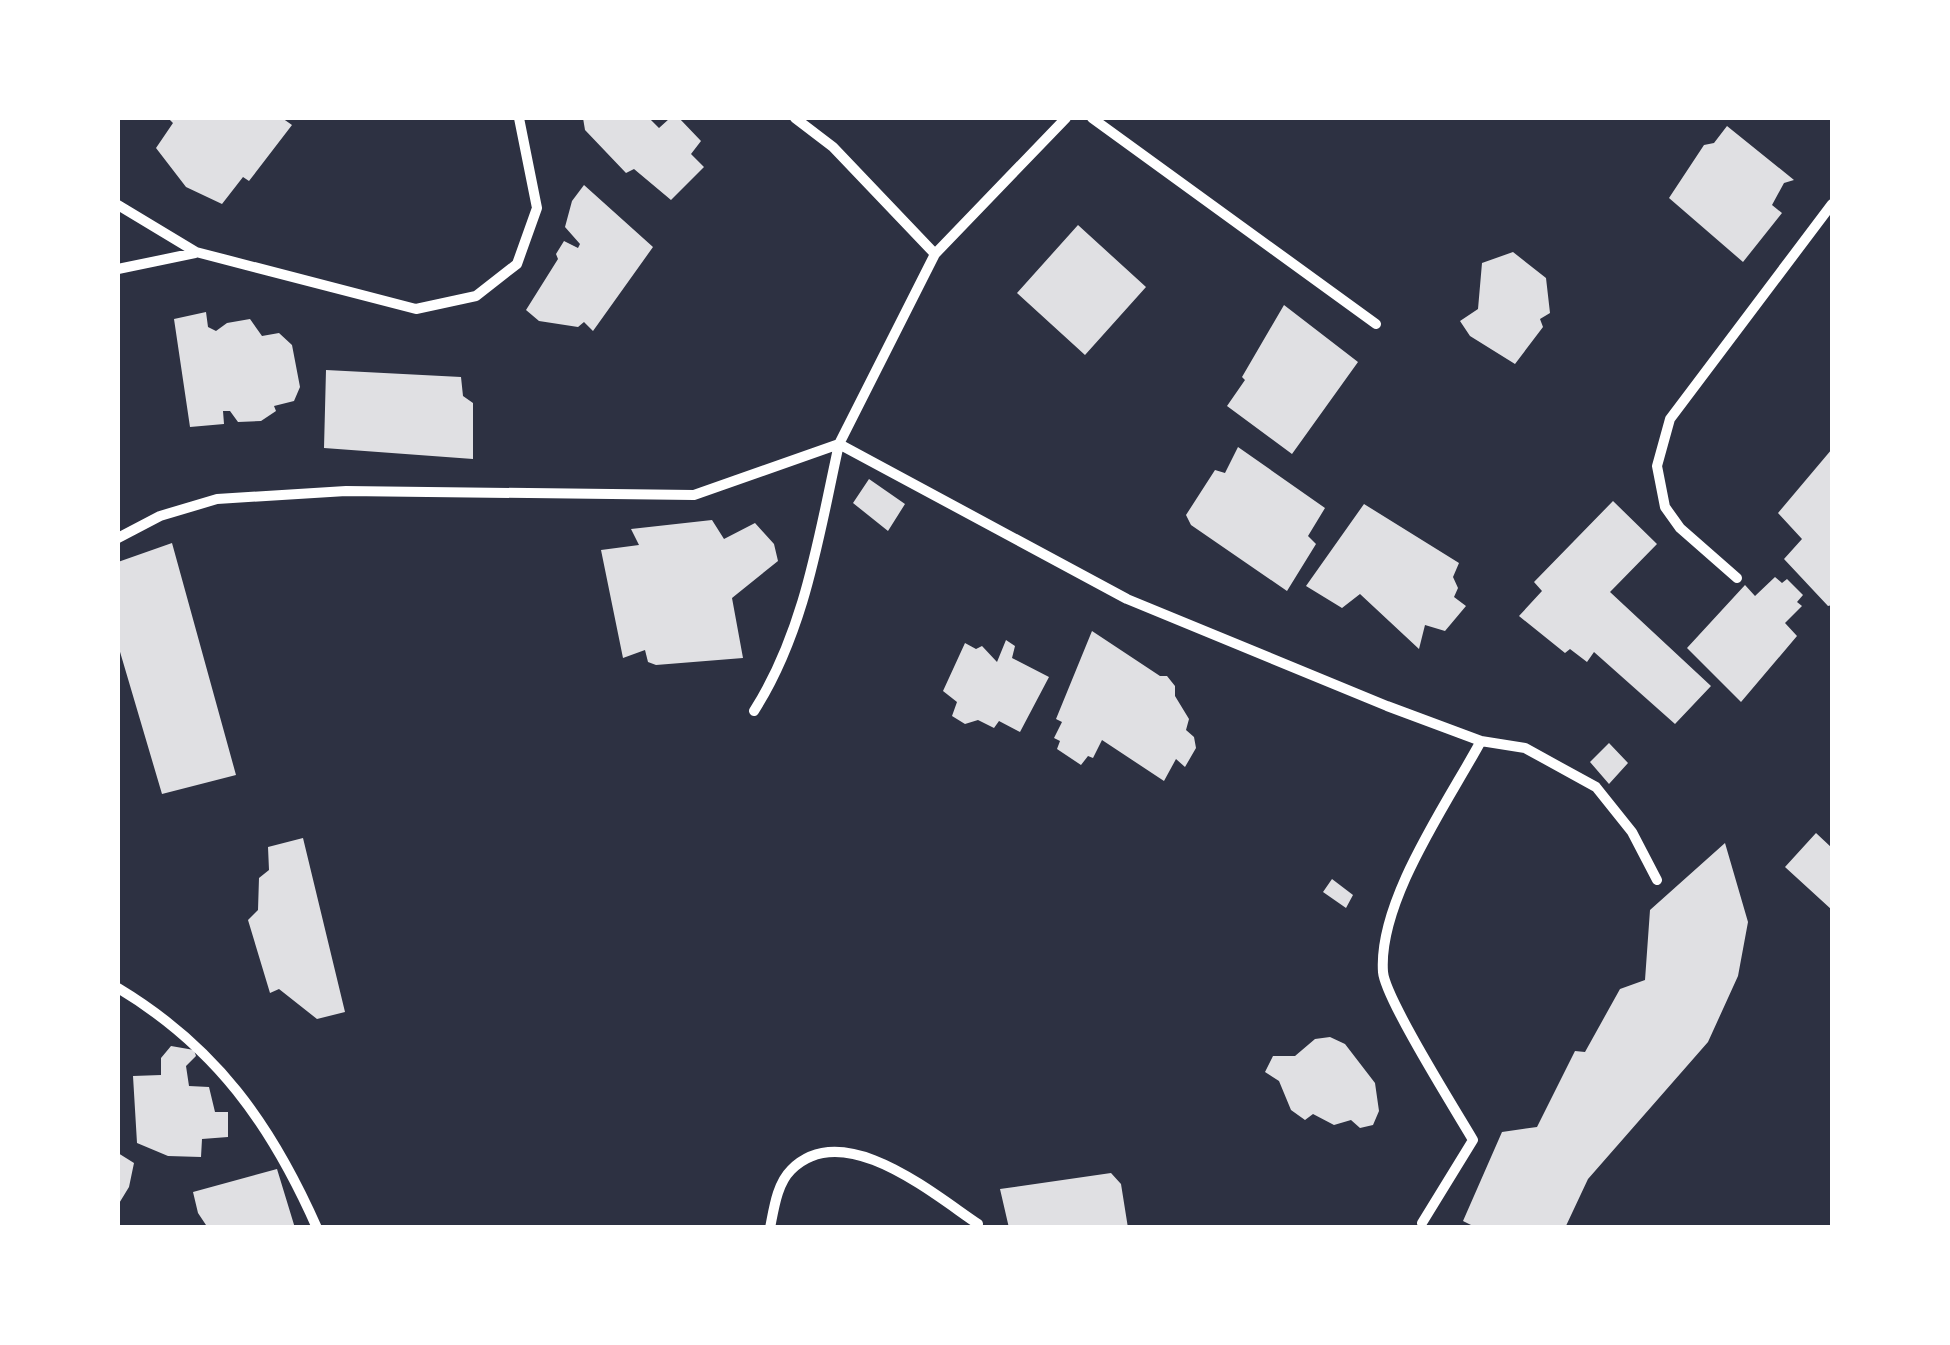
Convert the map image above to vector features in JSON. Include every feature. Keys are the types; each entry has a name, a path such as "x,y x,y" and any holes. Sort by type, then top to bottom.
{"street":[{"path":"118,205 196,252 416,309 476,296 516,264 537,208 519,118"},
{"path":"795,118 833,147 935,254"},
{"path":"754,711 779,671 811,575 839,444 935,254 1066,118"},
{"path":"1092,118 1376,324"},
{"path":"1738,578 1680,528 1665,507 1657,466 1670,420 1832,204"},
{"path":"118,269 196,252"},
{"path":"118,538 160,516 217,500 346,491 694,495 839,444 1127,599 1482,741 1525,748 1596,786 1632,832 1657,880"},
{"path":"1422,1223 1473,1140 1383,975 1387,930 1412,868 1482,741"},
{"path":"118,988 158,1012 210,1058 261,1120 317,1228"},
{"path":"770,1228 779,1188 791,1170 827,1151 852,1152 902,1173 978,1224"}],"building":[{"path":"168,118 282,118 292,125 249,181 243,177 222,204 186,187 156,148 173,123"},
{"path":"583,118 649,118 659,128 669,119 679,118 701,141 691,154 704,167 671,200 634,169 626,173 585,130"},
{"path":"1727,126 1794,180 1784,183 1772,205 1782,213 1743,262 1669,198 1704,145 1714,143"},
{"path":"584,185 653,247 593,331 584,322 578,327 539,321 526,310 558,259 556,254 564,241 578,248 580,244 565,227 572,201"},
{"path":"1078,225 1146,287 1085,355 1017,293"},
{"path":"1513,252 1546,278 1550,313 1540,319 1543,327 1515,364 1470,336 1460,321 1478,309 1482,263"},
{"path":"1284,305 1358,362 1292,454 1227,406"},
{"path":"206,312 208,327 216,331 227,323 250,319 262,336 279,333 292,345 300,387 294,401 274,406 276,411 261,421 238,422 230,411 223,411 224,424 190,427 174,319"},
{"path":"326,370 461,377 463,396 473,403 473,459 324,448"},
{"path":"1238,447 1325,508 1308,536 1316,544 1287,591 1191,525 1186,515 1215,470 1225,473"},
{"path":"1832,449 1832,605 1828,606 1784,559 1802,539 1778,513"},
{"path":"869,479 905,504 888,531 853,503"},
{"path":"1613,501 1657,544 1610,592 1711,686 1675,724 1594,652 1587,662 1570,649 1565,653 1519,616 1542,591 1534,582"},
{"path":"1364,504 1459,563 1453,577 1458,588 1454,597 1466,606 1445,631 1425,625 1419,649 1360,594 1342,608 1306,586"},
{"path":"712,520 724,539 755,523 774,544 778,561 732,598 743,658 656,665 648,662 645,650 623,658 601,550 639,545 631,529"},
{"path":"172,543 236,775 162,794 118,645 118,562"},
{"path":"1775,577 1782,583 1787,579 1803,595 1797,602 1802,606 1785,623 1797,636 1741,702 1687,648 1745,585 1755,596"},
{"path":"1092,631 1160,676 1167,676 1175,686 1175,696 1189,719 1186,730 1194,737 1196,748 1185,767 1176,759 1164,781 1102,740 1093,758 1088,756 1081,765 1057,749 1060,741 1054,738 1062,722 1056,719"},
{"path":"1006,640 1015,646 1012,658 1049,677 1020,732 999,721 994,728 978,720 965,724 952,716 957,702 943,691 965,643 976,649 982,646 997,662"},
{"path":"1609,743 1628,763 1609,784 1590,762"},
{"path":"1816,833 1832,848 1832,910 1785,867"},
{"path":"303,838 345,1012 317,1019 279,989 270,993 248,920 258,910 259,878 269,870 268,847"},
{"path":"1725,843 1748,922 1738,976 1708,1042 1588,1179 1565,1228 1477,1228 1463,1221 1502,1132 1537,1127 1575,1051 1585,1052 1620,989 1645,980 1650,910"},
{"path":"1332,879 1353,895 1346,908 1323,892"},
{"path":"1330,1037 1345,1044 1375,1083 1379,1111 1373,1125 1360,1128 1351,1120 1334,1125 1313,1114 1305,1120 1291,1110 1279,1081 1265,1072 1273,1056 1295,1056 1315,1039"},
{"path":"171,1046 194,1050 196,1056 186,1066 189,1086 209,1087 215,1112 228,1112 228,1137 202,1139 201,1157 168,1156 137,1143 133,1076 161,1075 161,1058"},
{"path":"118,1153 134,1163 129,1187 118,1205"},
{"path":"277,1169 295,1228 208,1228 198,1213 193,1192"},
{"path":"1111,1173 1121,1184 1128,1228 1009,1228 1000,1189"}]}
